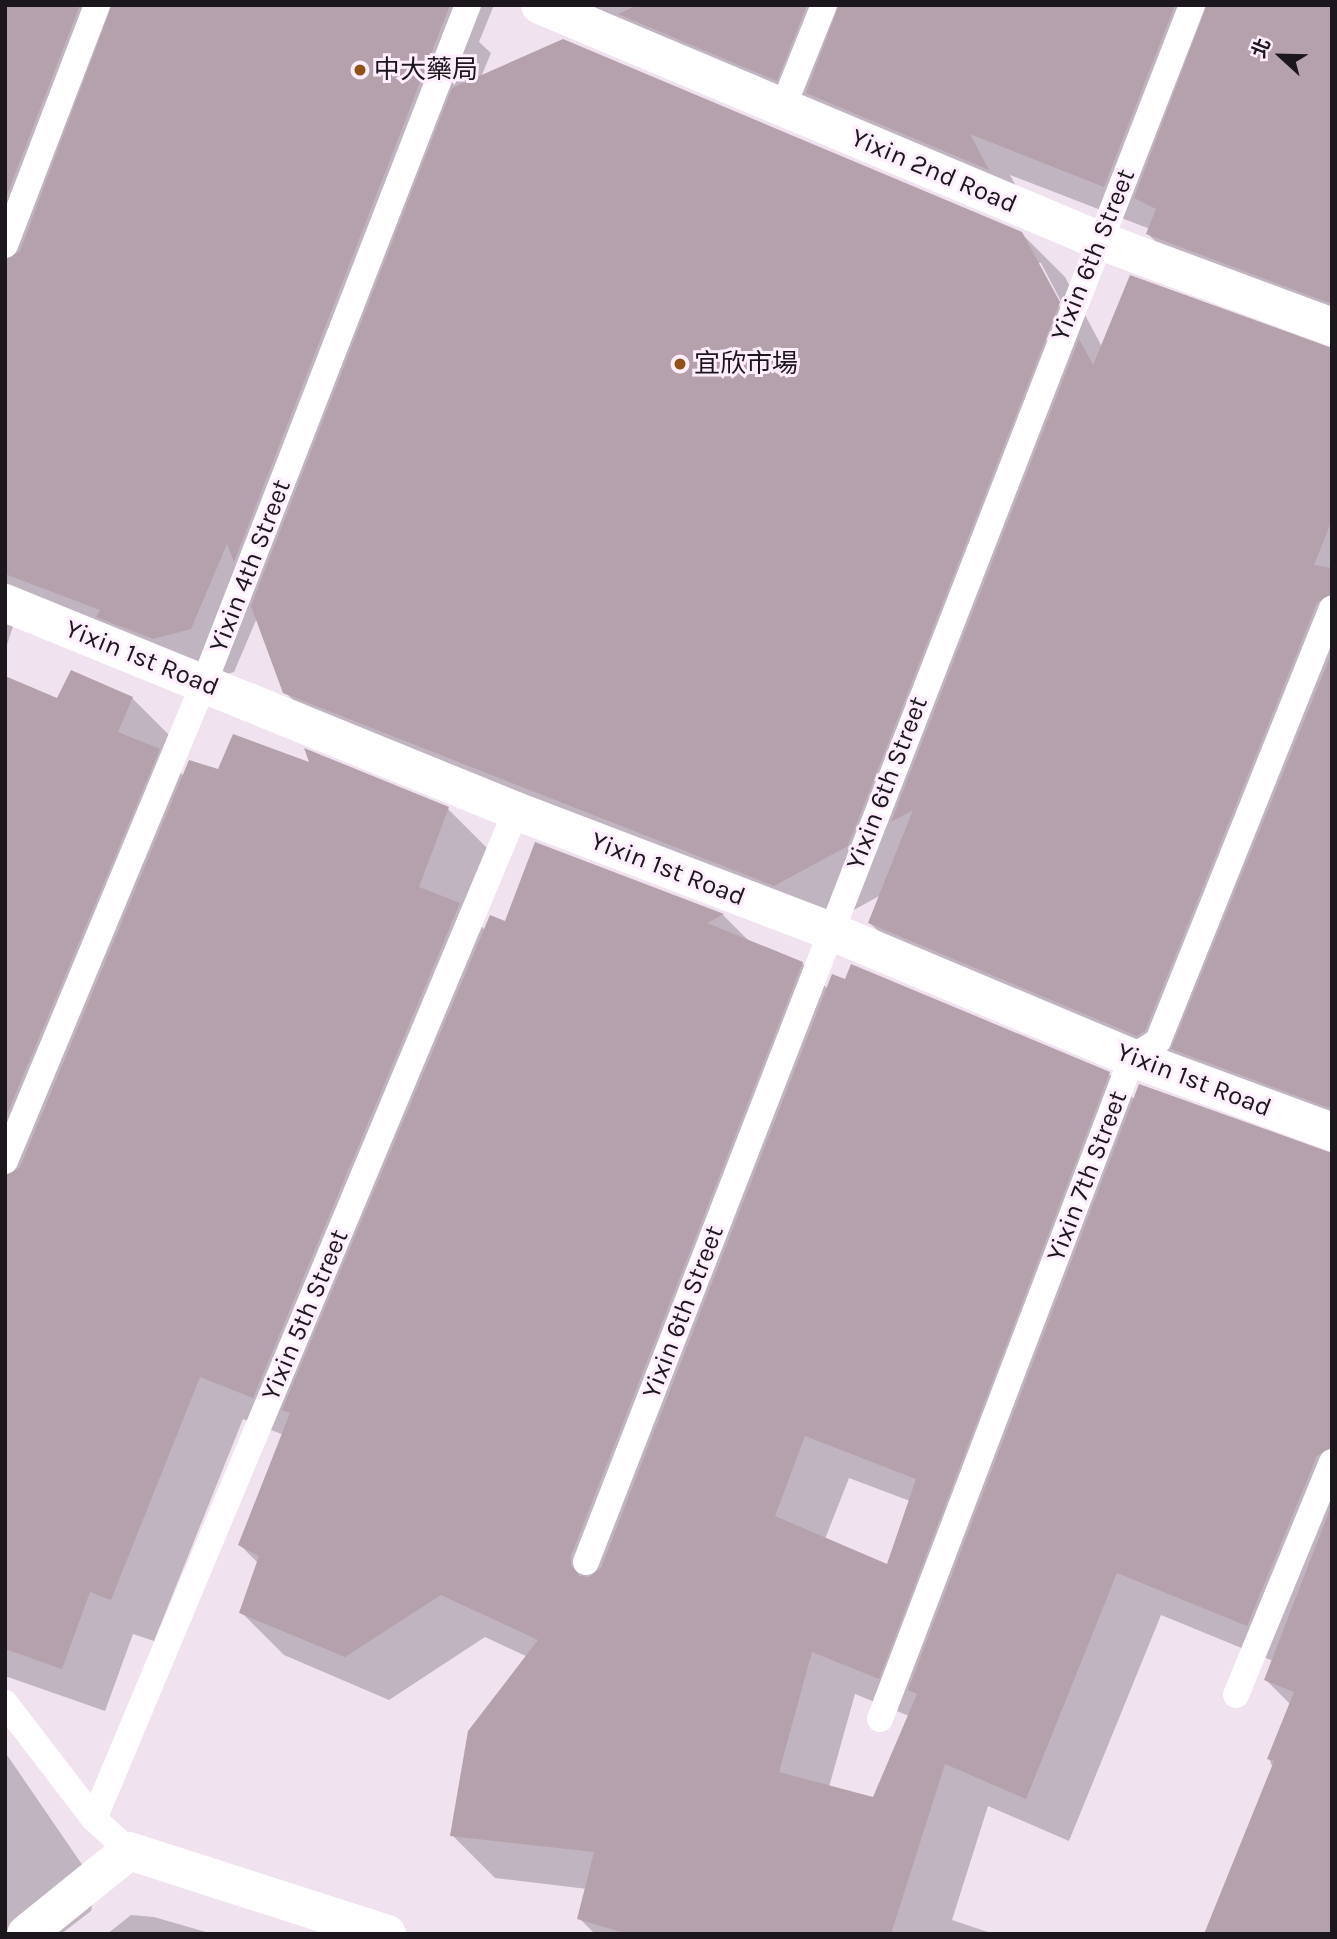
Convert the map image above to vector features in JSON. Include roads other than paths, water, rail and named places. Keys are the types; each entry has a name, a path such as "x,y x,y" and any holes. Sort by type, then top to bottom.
{"street":[{"name":"Yixin 2nd Road","path":"540,5 1098,240 1332,327"},
{"name":"Yixin 1st Road","path":"5,604 516,811 830,930 1132,1058 1332,1132"},
{"path":"26,1934 129,1851 387,1934"}],"lane":[{"path":"5,245 97,5"},
{"name":"Yixin 4th Street","path":"5,1161 204,683 468,5"},
{"path":"783,107 824,5"},
{"name":"Yixin 6th Street","path":"586,1562 1098,240 1192,5"},
{"name":"Yixin 7th Street","path":"880,1719 1132,1058 1158,1041 1332,609"},
{"name":"Yixin 5th Street","path":"94,1819 516,811"},
{"path":"1236,1695 1332,1462"},
{"path":"5,1703 94,1819 129,1851"}],"place":[{"name":"中大藥局","path":"360,70"},
{"name":"宜欣市場","path":"680,364"}]}
